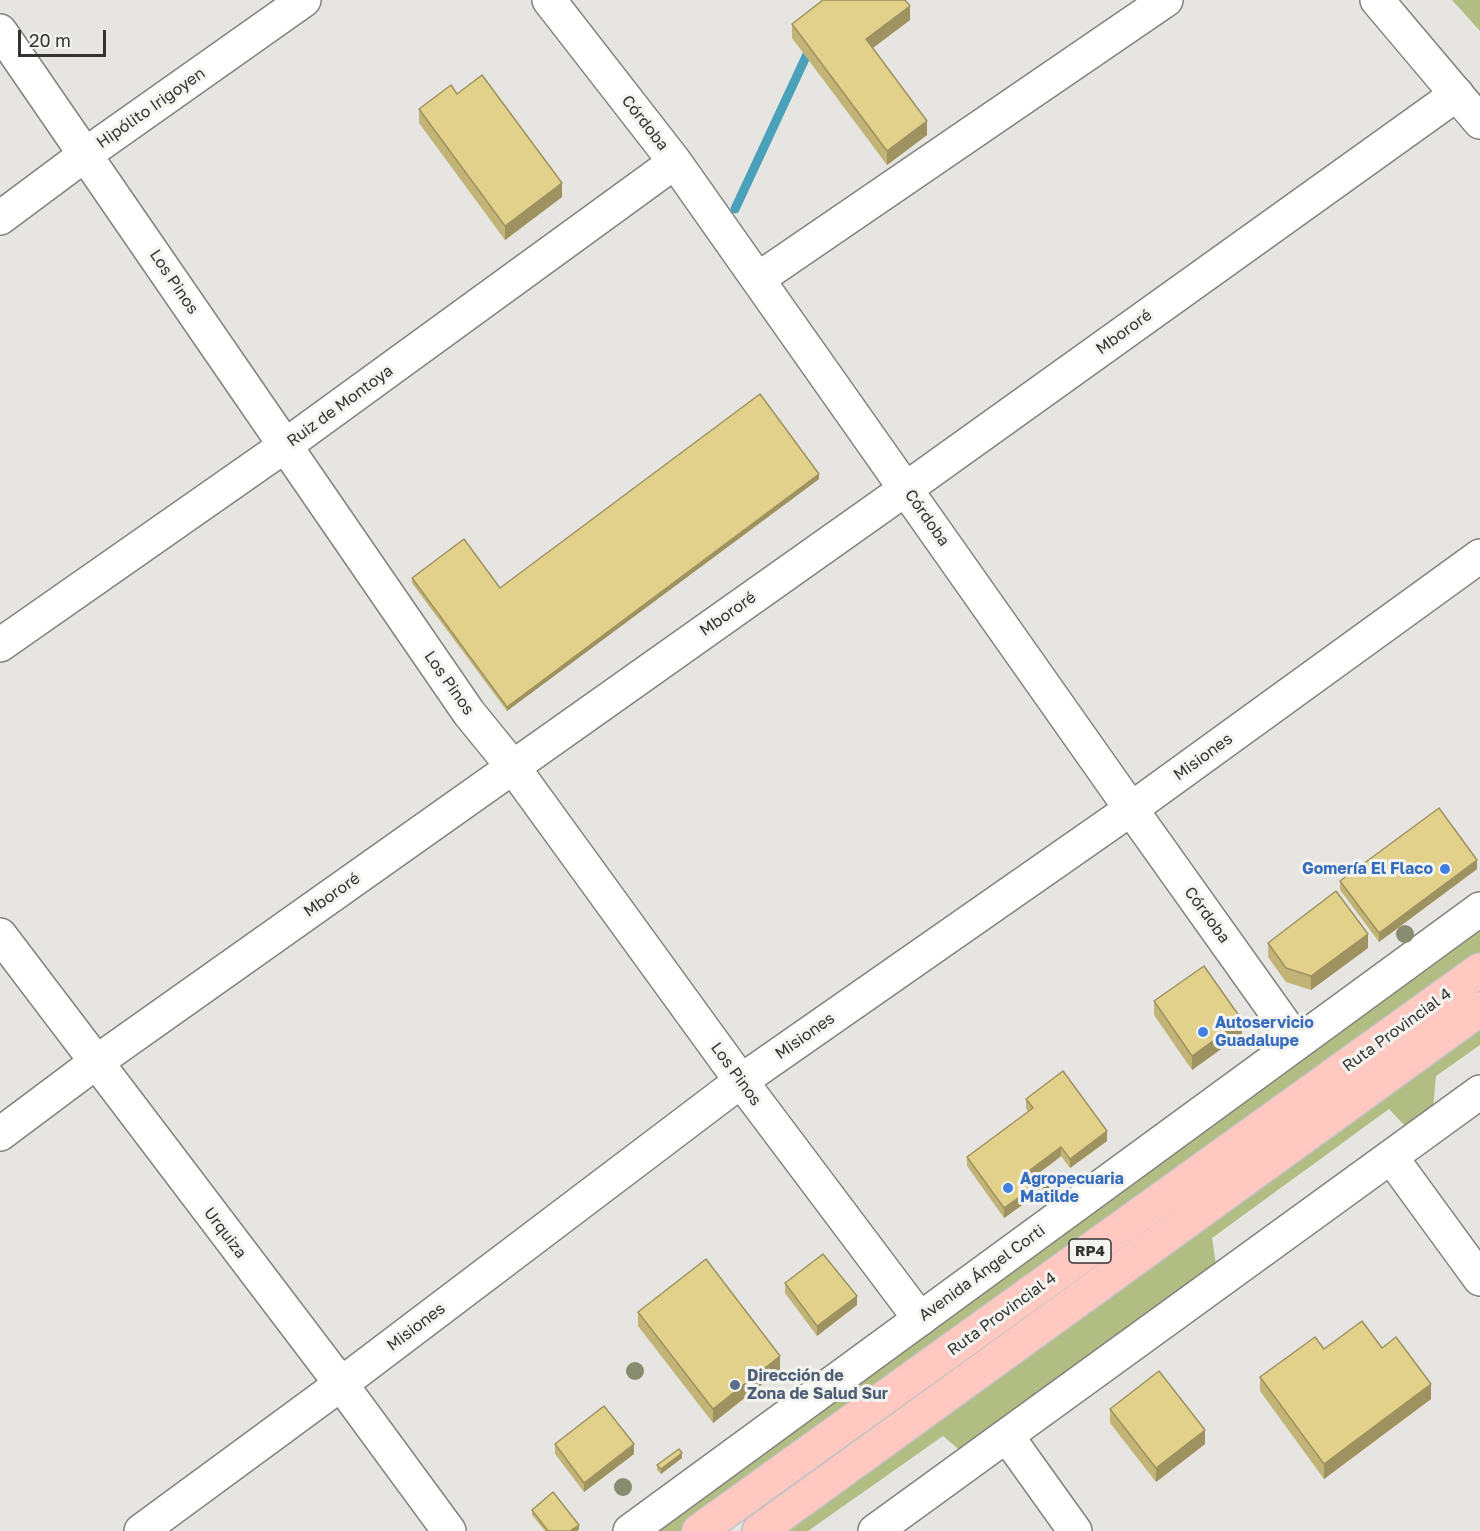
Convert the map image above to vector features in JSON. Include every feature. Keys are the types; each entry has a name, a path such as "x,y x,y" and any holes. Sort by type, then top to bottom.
{"main road":[{"name":"Ruta Provincial 4","path":"699,1531 1480,970"},
{"name":"Ruta Provincial 4","path":"759,1531 1480,1010"}],"street":[{"name":"Hipólito Irigoyen","path":"0,218 86,154 304,0"},
{"name":"Córdoba","path":"549,0 675,162 1297,1042"},
{"path":"758,279 1166,0"},
{"path":"1377,0 1480,122"},
{"name":"Los Pinos","path":"0,31 469,713 513,767 741,1082 920,1318"},
{"name":"Mbororé","path":"0,1134 95,1063 907,488 1456,94"},
{"name":"Ruiz de Montoya","path":"0,645 286,445 675,162"},
{"name":"Misiones","path":"141,1531 341,1384 741,1082 1131,809 1480,556"},
{"name":"Avenida Ángel Corti","path":"630,1531 1480,909"},
{"name":"Urquiza","path":"0,935 341,1384 449,1531"},
{"path":"875,1531 1480,1092"},
{"path":"1391,1157 1480,1280"},
{"path":"1006,1436 1074,1531"}],"green space":[{"path":"1452,0 1480,0 1480,31"},
{"path":"1480,931 1480,955 681,1531 649,1531"},
{"path":"1480,1018 1480,1045 1436,1076 1433,1108 1406,1127 1389,1109 1212,1238 1216,1265 963,1453 943,1436 808,1531 775,1531"}],"building":[{"path":"823,0 905,0 910,6 866,39 927,121 887,151 792,24"},
{"path":"482,75 562,183 505,226 419,109 451,85 457,94"},
{"path":"760,394 819,474 507,707 412,578 464,539 500,588"},
{"path":"1439,808 1477,860 1379,933 1340,881"},
{"path":"1336,891 1368,934 1311,976 1286,968 1268,943"},
{"path":"1204,966 1242,1020 1192,1056 1154,1001"},
{"path":"1063,1071 1107,1131 1070,1159 1061,1147 1054,1152 1030,1170 1039,1183 1004,1208 967,1157 1033,1108 1026,1099"},
{"path":"823,1254 857,1296 817,1326 785,1283"},
{"path":"706,1259 780,1356 713,1409 638,1312"},
{"path":"1362,1321 1382,1348 1396,1337 1431,1384 1324,1464 1260,1377 1315,1337 1324,1349"},
{"path":"1159,1371 1205,1430 1156,1468 1110,1409"},
{"path":"604,1406 634,1444 584,1483 555,1444"},
{"path":"679,1449 682,1453 661,1469 657,1465"},
{"path":"553,1492 579,1525 570,1531 548,1531 532,1510"}],"waterway":[{"path":"735,209 810,48"}],"place":[{"name":"Gomería El Flaco","path":"1445,869"},
{"name":"Autoservicio Guadalupe","path":"1203,1032"},
{"name":"Agropecuaria Matilde","path":"1008,1188"},
{"name":"Dirección de Zona de Salud Sur","path":"735,1385"}]}
